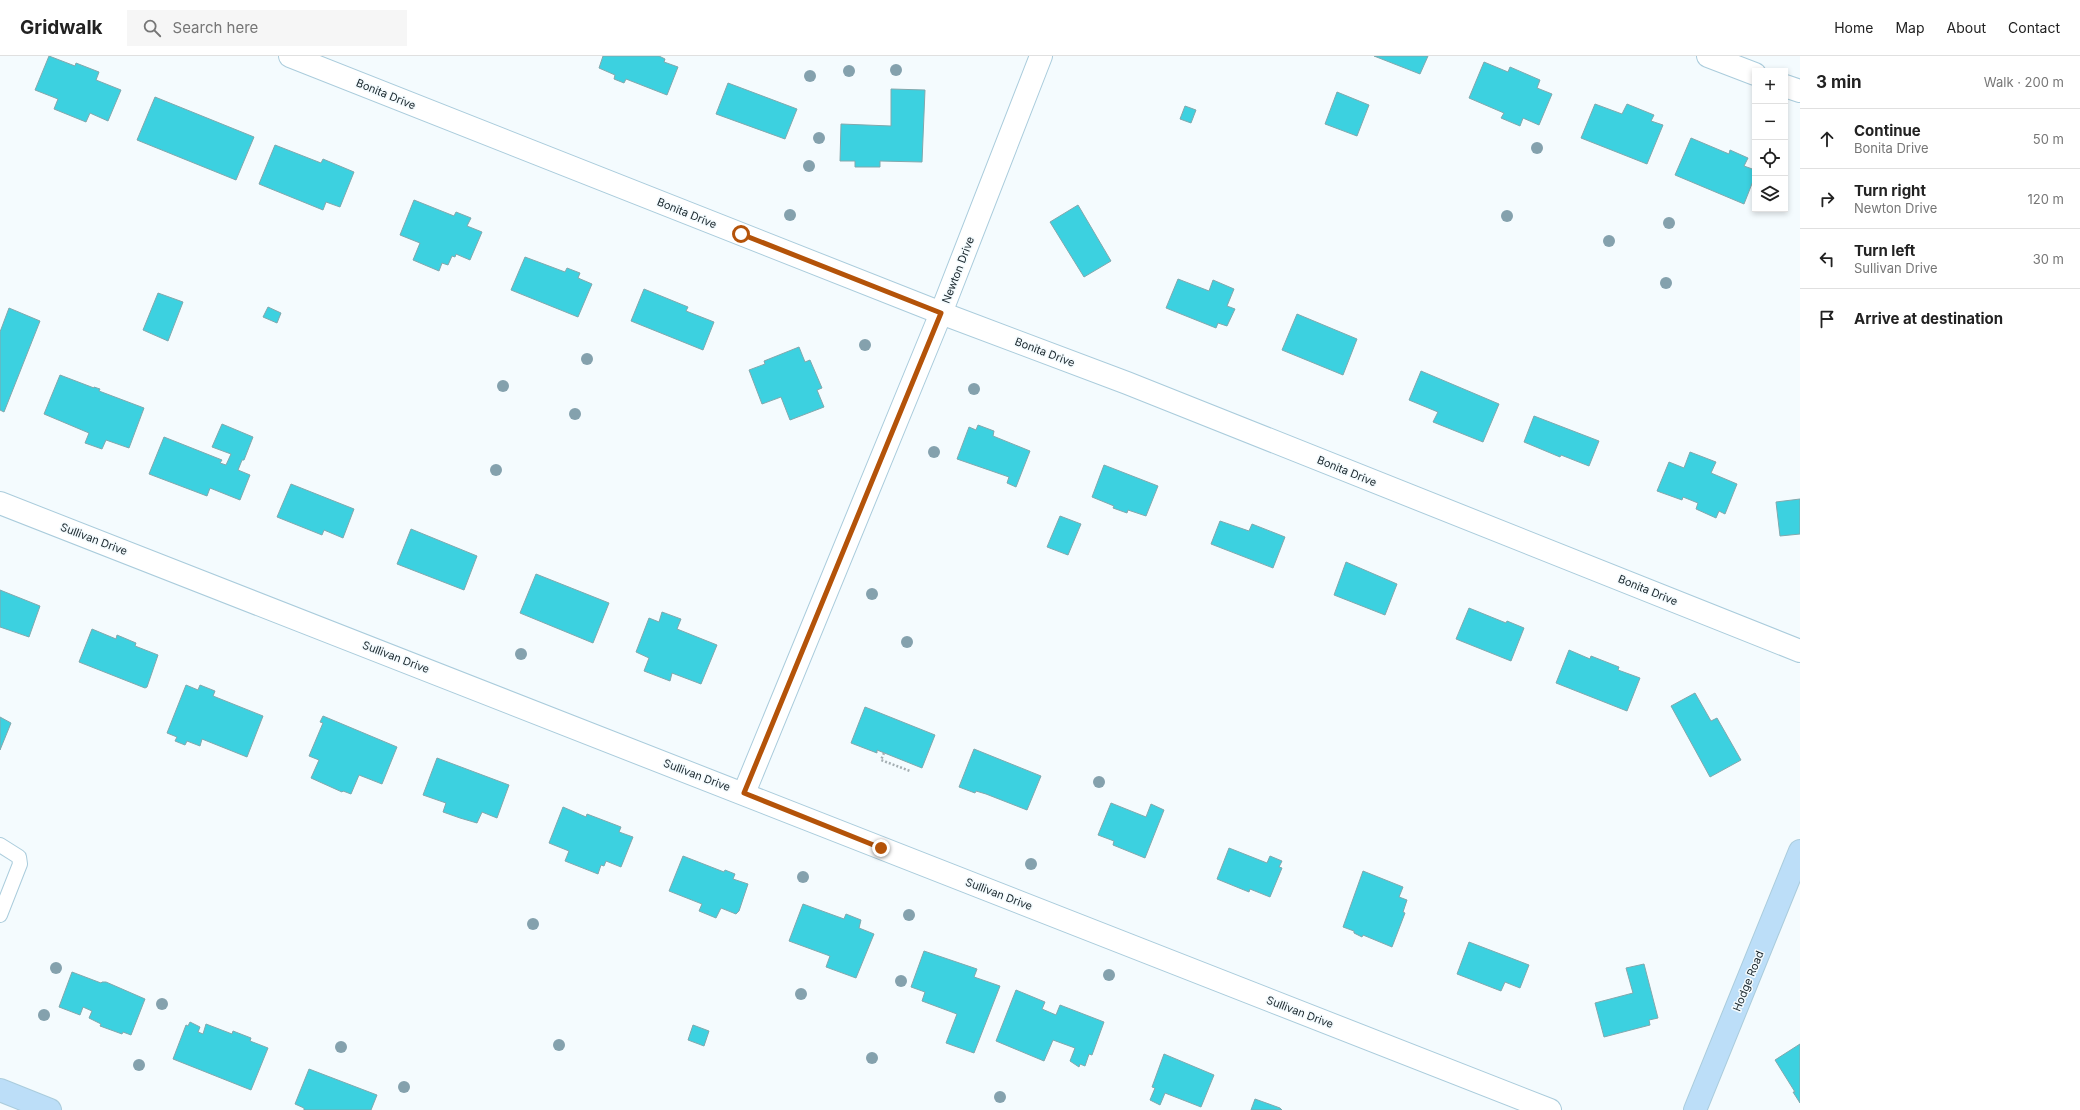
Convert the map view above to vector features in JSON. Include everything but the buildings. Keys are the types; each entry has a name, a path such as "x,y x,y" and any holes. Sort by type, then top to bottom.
{"street":[{"name":"Bonita Drive","path":"290,56 941,313 1127,383 1800,650"},
{"name":"Newton Drive","path":"744,793 941,313 1041,56"},
{"path":"1708,56 1752,73"},
{"path":"1788,87 1800,92"},
{"name":"Sullivan Drive","path":"0,503 744,793 1550,1110"},
{"name":"Hodge Road","path":"1695,1110 1800,851"},
{"path":"0,1090 50,1110"}],"lane":[{"path":"0,846 18,857 20,864 0,915"}],"path":[{"path":"884,753 881,760 910,771"}],"route":[{"path":"741,234 941,313 744,793 881,848"}]}
